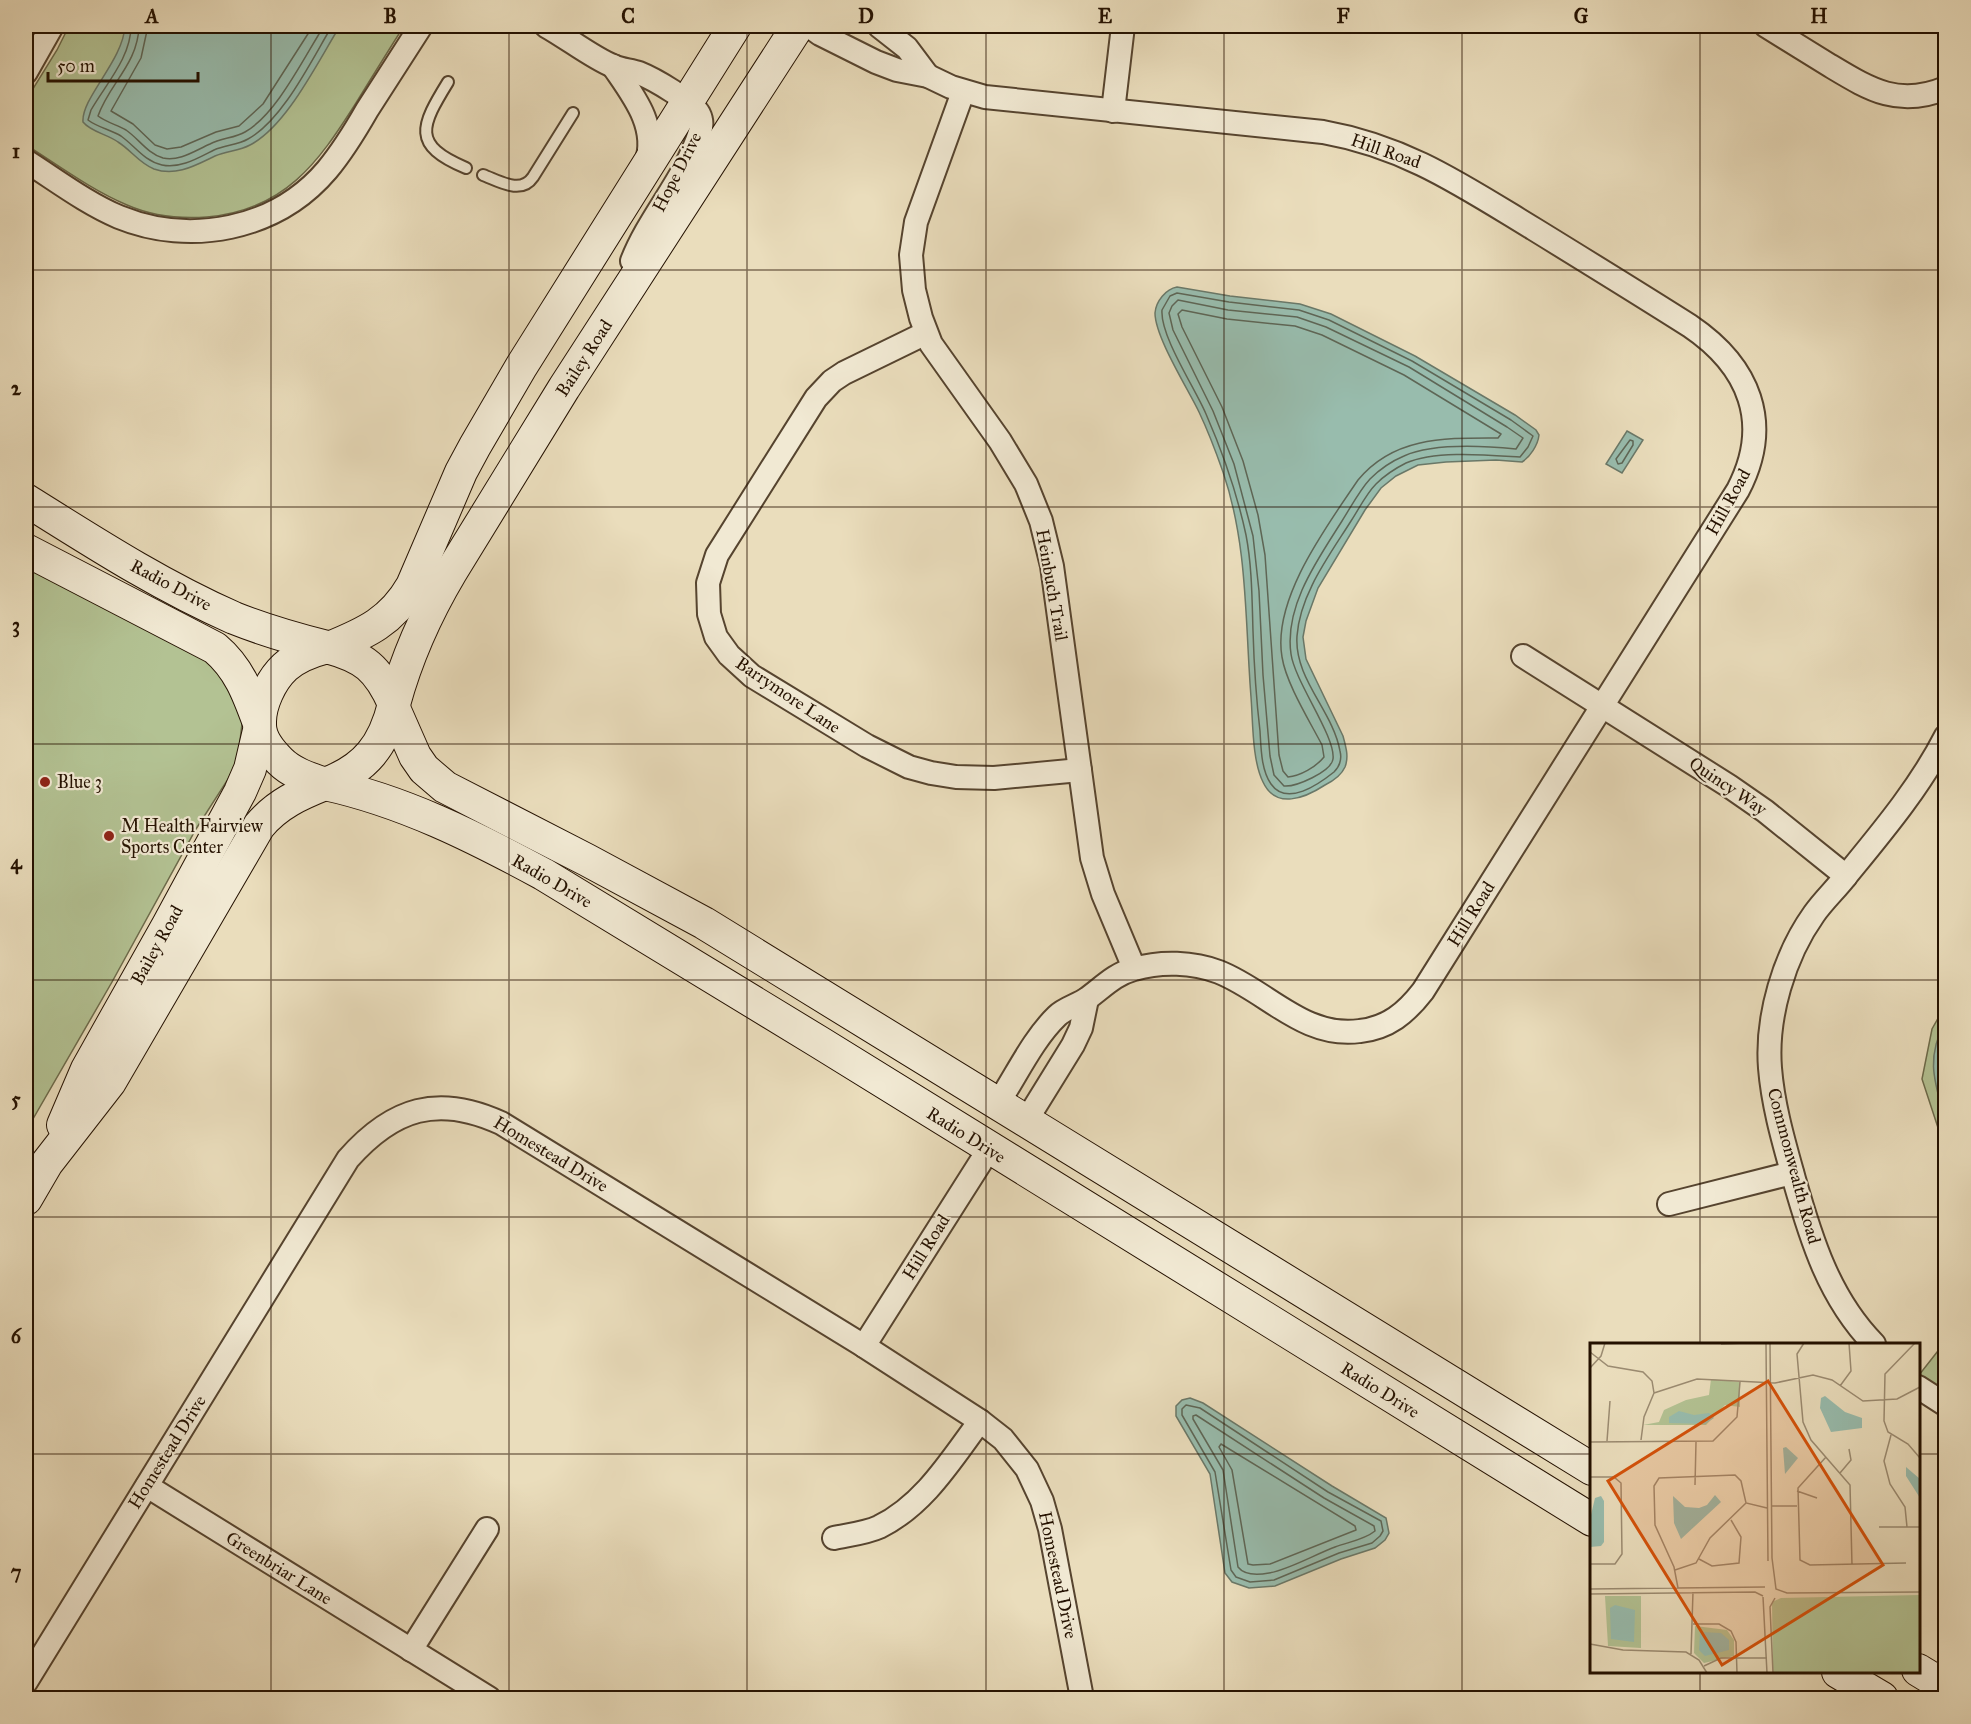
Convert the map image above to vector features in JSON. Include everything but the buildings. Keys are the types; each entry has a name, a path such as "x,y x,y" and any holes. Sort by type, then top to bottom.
{"main road":[{"path":"328,647 348,653 367,663 380,676 394,705 383,738 371,755 348,774 325,784 296,773 280,761 265,742 260,726 266,696 274,680 284,667 303,655 374,628 403,603 461,472 475,446 521,367 735,26"},
{"name":"Bailey Road","path":"394,705 411,651 434,601 486,512 798,26"},
{"name":"Radio Drive","path":"26,500 134,567 202,603 267,630 328,647"},
{"name":"Radio Drive","path":"26,550 215,648 228,660 240,677 260,726"},
{"name":"Radio Drive","path":"394,705 415,756 424,769 445,788 704,923 1590,1467"},
{"name":"Bailey Road","path":"26,1199 47,1163 87,1069 240,792 250,769 260,726"},
{"name":"Bailey Road","path":"47,1163 110,1082 175,973 245,846 259,826 285,801 325,784"},
{"name":"Radio Drive","path":"325,784 408,808 495,848 543,874 1590,1519"},
{"path":"1920,1671 1946,1687"},
{"path":"1841,1673 1882,1698"}],"street":[{"path":"26,72 52,26"},
{"path":"26,161 96,205 135,223 191,232 222,229 245,223 291,202 326,171 348,141 421,26"},
{"name":"Hope Drive","path":"546,26 613,66 640,73 687,102 701,118 700,134 691,154 640,242 608,322"},
{"name":"Hill Road","path":"809,26 876,62 897,70 928,76 963,92 1010,101 1323,132 1372,143 1407,156 1449,177 1713,342 1727,357 1743,382 1751,405 1754,442 1748,468 1738,490 1423,991 1403,1014 1390,1023 1364,1031 1344,1033 1328,1031 1302,1020 1236,980 1211,969 1186,964 1155,964 1134,969 1106,983 1087,999 1058,1014 1040,1037 998,1103"},
{"name":"Hill Road","path":"879,26 908,48 928,76"},
{"path":"1113,111 1123,26"},
{"path":"1766,26 1858,83 1875,91 1909,97 1946,88"},
{"name":"Hope Drive","path":"613,66 636,99 646,124 649,147 643,172"},
{"name":"Heinbuch Trail","path":"963,92 920,209 913,235 912,278 931,344 1015,463 1041,521 1052,566 1094,869 1134,969"},
{"name":"Barrymore Lane","path":"926,333 844,373 832,381 816,398 717,555 708,583 707,598 710,620 716,637 724,649 746,672 898,763 931,773 977,779 1080,770"},
{"name":"Quincy Way","path":"1523,656 1730,786 1846,876"},
{"name":"Commonwealth Road","path":"1873,1343 1844,1307 1812,1240 1774,1101 1770,1067 1771,1036 1775,1007 1784,973 1798,941 1814,914 1913,791 1946,736"},
{"path":"1026,1121 1073,1045 1081,1028 1087,999"},
{"name":"Homestead Drive","path":"26,1682 348,1159 379,1128 402,1116 430,1107 481,1114 501,1123 864,1346 980,1421 1003,1439 1027,1469 1042,1501 1050,1529 1082,1698"},
{"name":"Hill Road","path":"864,1346 989,1149"},
{"path":"1669,1204 1792,1173"},
{"path":"1920,1388 1946,1405"},
{"path":"834,1538 878,1528 910,1508 933,1483 980,1421"},
{"name":"Greenbriar Lane","path":"147,1486 489,1698"},
{"path":"411,1650 487,1529"}],"lane":[{"path":"448,82 429,116 426,126 427,139 441,157 466,168"},
{"path":"483,175 515,186 527,184 573,113"}],"shaded area":[{"path":"69,26 404,26 328,145 296,180 278,194 258,205 234,213 187,218 156,214 127,205 88,185 26,145 26,100"},
{"name":"M Health Fairview Sports Center","path":"26,550 202,640 246,689 238,758 232,773 196,829 112,982 26,1131"},
{"path":"1945,1006 1945,1149 1922,1079 1932,1029"},
{"path":"1945,1342 1945,1405 1920,1388 1920,1374"}],"water":[{"path":"125,26 340,26 301,92 264,136 246,147 219,154 186,169 170,172 154,169 139,160 118,142 83,122 88,102 117,52 123,39"},
{"path":"1177,287 1300,304 1331,314 1415,356 1515,415 1536,430 1539,435 1533,450 1522,462 1496,460 1418,465 1396,476 1381,488 1365,510 1318,588 1306,621 1303,637 1306,659 1343,736 1347,759 1345,767 1334,780 1300,797 1283,799 1275,796 1269,791 1259,773 1253,729 1244,583 1231,500 1206,427 1166,349 1156,323 1155,313 1160,300 1165,293"},
{"path":"1627,431 1643,440 1622,473 1606,464"},
{"path":"1945,1022 1945,1120 1935,1082 1934,1060 1935,1048"},
{"path":"1190,1398 1203,1403 1386,1518 1389,1533 1385,1540 1375,1548 1275,1586 1249,1588 1232,1582 1225,1573 1210,1474 1176,1416 1176,1406 1182,1400"}],"place":[{"name":"Blue 3","path":"45,782"},
{"name":"M Health Fairview Sports Center","path":"109,836"}]}
